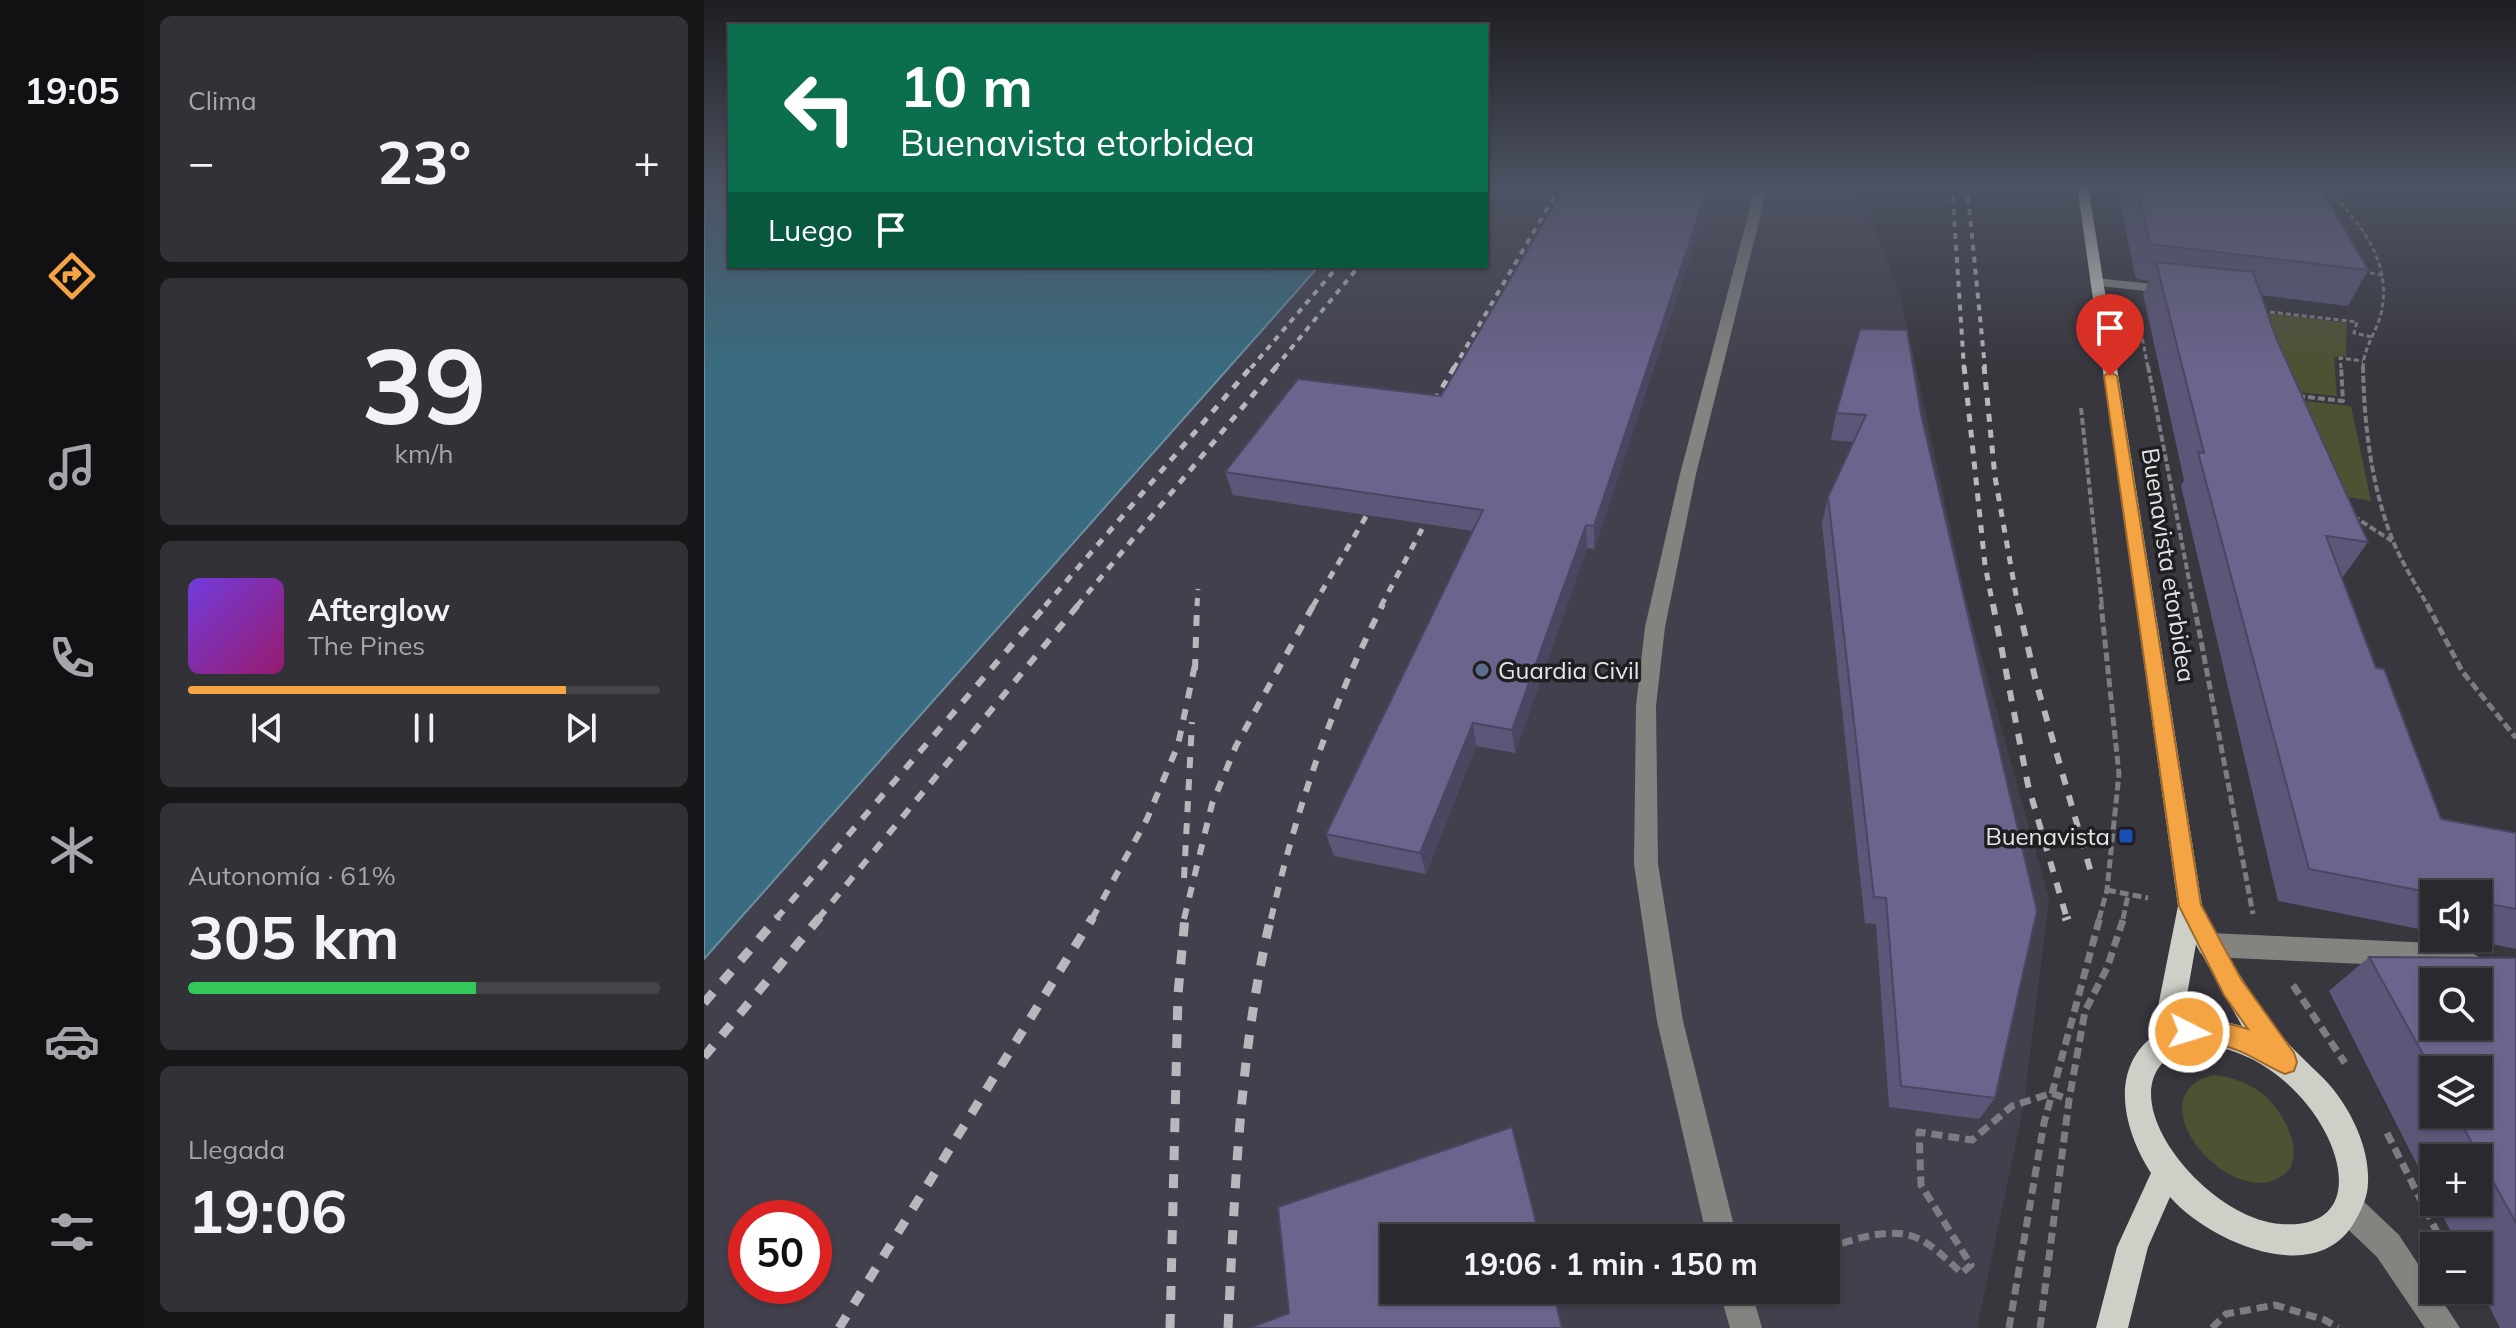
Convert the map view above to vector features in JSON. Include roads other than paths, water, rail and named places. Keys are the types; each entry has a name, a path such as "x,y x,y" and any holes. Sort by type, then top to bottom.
{"main road":[{"name":"Buenavista etorbidea","path":"2091,247 2190,906 2245,1006 2285,1062 2320,1096 2335,1116 2350,1148 2354,1180 2348,1208 2333,1226 2311,1238 2284,1241 2252,1235 2221,1219 2168,1172 2150,1141 2139,1110 2139,1082 2148,1059 2165,1042 2189,1032 2220,1033 2252,1043 2285,1062"},
{"name":"Buenavista etorbidea","path":"2165,1042 2190,906"},
{"path":"2112,1328 2117,1296 2133,1243 2149,1204 2168,1172"}],"street":[{"path":"1719,1224 1670,1021 1646,864 1646,706 1655,627 1688,474 1746,247"},
{"path":"2096,282 2189,292"},
{"path":"2209,945 2458,956 2495,983"},
{"path":"2348,1208 2388,1246 2444,1328"},
{"path":"1739,1304 1746,1328"}],"water":[{"path":"704,247 728,247 728,268 1317,268 704,959"}],"railway":[{"path":"1454,368 1525,247"},
{"path":"1956,247 1964,368"},
{"path":"1973,247 1985,368"},
{"path":"1251,368 1336,268"},
{"path":"1275,368 1357,268"},
{"path":"1045,606 1252,366"},
{"path":"1077,606 1277,366"},
{"path":"1426,415 1455,366"},
{"path":"1964,366 1985,565 1993,606"},
{"path":"1984,366 1995,477 2018,606"},
{"path":"1313,606 1377,498"},
{"path":"1381,606 1422,529"},
{"path":"1197,606 1198,589"},
{"path":"776,919 1047,604"},
{"path":"818,919 1079,604"},
{"path":"1195,664 1197,604"},
{"path":"1184,919 1212,804 1236,746 1314,604"},
{"path":"1271,919 1317,758 1383,604"},
{"path":"1993,604 2028,785 2067,919"},
{"path":"2018,604 2036,682 2092,876"},
{"path":"1092,919 1147,819 1178,745 1195,664"},
{"path":"1195,664 1195,670"},
{"path":"1184,878 1192,722"},
{"path":"704,1003 778,917"},
{"path":"704,1057 820,917"},
{"path":"839,1328 1093,917"},
{"path":"1170,1328 1178,994 1185,917"},
{"path":"1228,1328 1245,1070 1271,917"}],"place":[{"name":"Guardia Civil","path":"1482,670"},
{"name":"Buenavista","path":"2126,836"}]}
